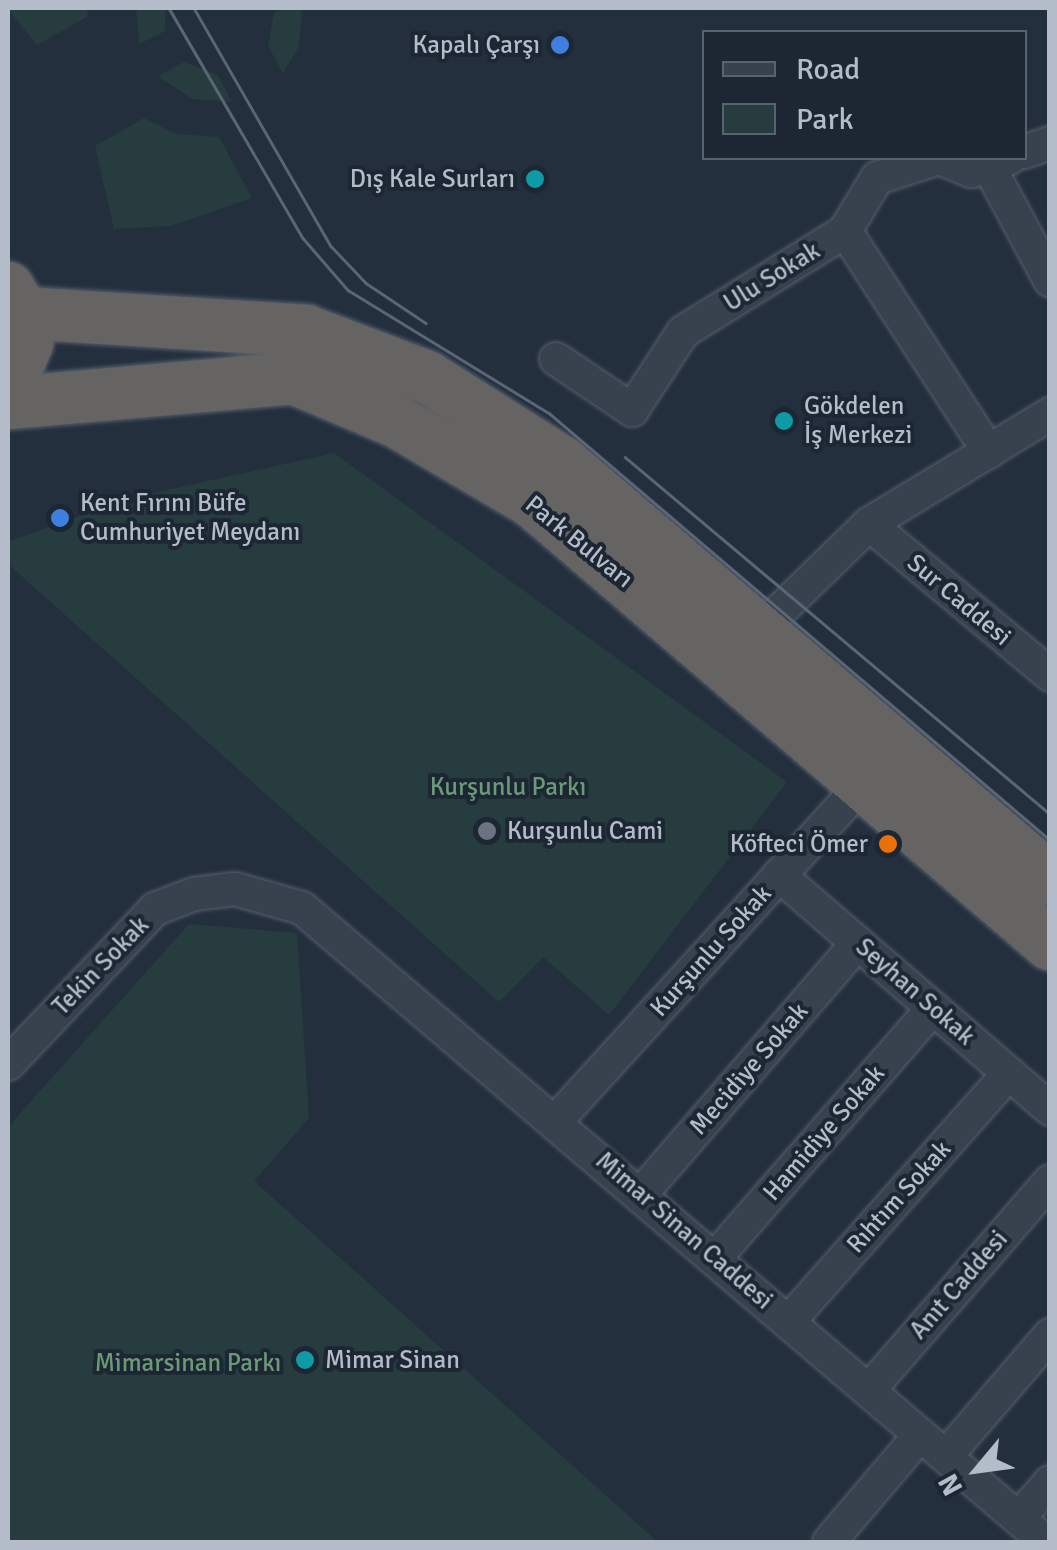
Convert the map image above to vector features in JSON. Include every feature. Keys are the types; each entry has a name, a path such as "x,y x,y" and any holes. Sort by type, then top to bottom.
{"highway":[{"path":"8,388 24,358 15,300"},
{"name":"Park Bulvarı","path":"15,300 306,331 427,377 563,462 1050,878"},
{"name":"Park Bulvarı","path":"8,402 294,378 396,420 532,502 865,781 1050,944"}],"street":[{"name":"Ulu Sokak","path":"556,359 632,410 684,332 845,231 877,178 933,160"},
{"name":"Ulu Sokak","path":"944,160 972,171 999,161"},
{"path":"999,161 1050,280"},
{"path":"845,231 988,452"},
{"path":"760,630 870,524 1050,414"},
{"name":"Sur Caddesi","path":"870,524 1050,675"},
{"name":"Kurşunlu Sokak","path":"556,1121 865,781"},
{"name":"Seyhan Sokak","path":"779,876 1050,1109"},
{"name":"Tekin Sokak","path":"8,1064 155,910 174,900 214,890 258,892 322,920"},
{"name":"Mimar Sinan Caddesi","path":"322,920 1046,1542"},
{"name":"Mecidiye Sokak","path":"641,1194 858,943"},
{"name":"Hamidiye Sokak","path":"715,1258 934,1008"},
{"name":"Rıhtım Sokak","path":"789,1321 1008,1074"},
{"name":"Anıt Caddesi","path":"869,1390 1050,1181"},
{"path":"946,1456 1050,1335"},
{"path":"828,1542 920,1434"},
{"path":"1019,1518 1050,1482"}],"green space":[{"path":"88,8 87,17 37,45 8,9"},
{"path":"136,8 165,8 165,31 139,44"},
{"path":"301,8 302,19 298,48 283,73 268,46 274,13"},
{"path":"184,62 218,75 232,102 192,99 158,76"},
{"path":"144,118 176,134 219,137 252,198 170,226 114,229 95,146"},
{"name":"Kurşunlu Parkı","path":"334,453 787,782 609,1015 543,957 499,1002 8,564 8,542 126,499"},
{"name":"Mimarsinan Parkı","path":"189,924 297,933 309,1118 254,1181 658,1542 8,1542 8,1127"}],"tram line":[{"path":"169,8 303,238 348,290 549,413 1050,840"},
{"path":"194,8 331,246 366,283 426,323"},
{"path":"625,457 1050,814"}],"place":[{"name":"Kapalı Çarşı","path":"560,45"},
{"name":"Dış Kale Surları","path":"535,179"},
{"name":"Gökdelen İş Merkezi","path":"784,421"},
{"name":"Kent Fırını Büfe Cumhuriyet Meydanı","path":"60,518"},
{"name":"Kurşunlu Cami","path":"487,831"},
{"name":"Köfteci Ömer","path":"888,844"},
{"name":"Mimar Sinan","path":"305,1360"}]}
